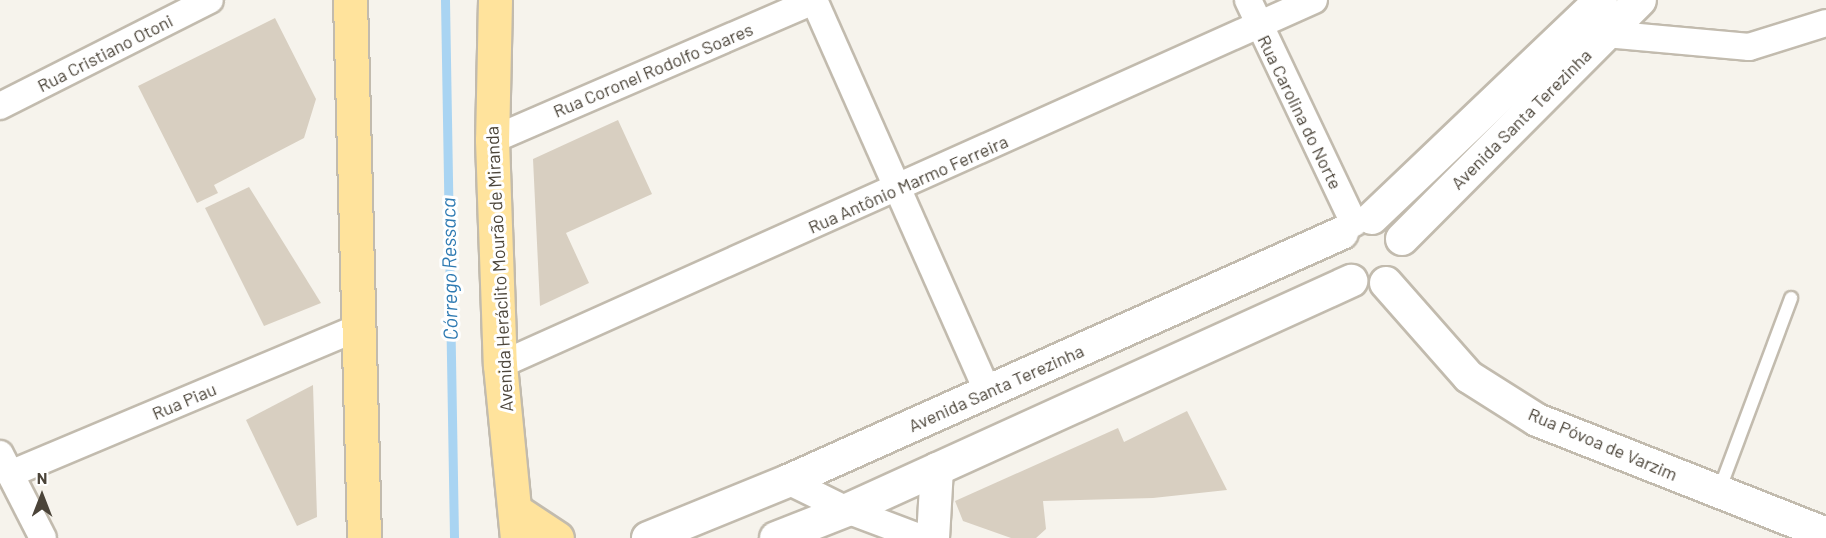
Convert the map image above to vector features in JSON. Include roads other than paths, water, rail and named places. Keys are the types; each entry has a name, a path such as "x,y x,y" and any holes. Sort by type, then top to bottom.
{"main road":[{"name":"Avenida Heráclito Mourão de Miranda","path":"495,0 492,140 500,365 517,525"},
{"path":"347,6 364,538"},
{"path":"517,525 557,538"}],"street":[{"name":"Rua Cristiano Otoni","path":"0,106 210,0"},
{"name":"Rua Coronel Rodolfo Soares","path":"492,140 814,0"},
{"path":"814,0 896,190 988,392"},
{"name":"Rua Carolina do Norte","path":"1248,0 1356,225"},
{"name":"Rua Antônio Marmo Ferreira","path":"500,365 896,190 1314,0"},
{"name":"Avenida Santa Terezinha","path":"648,538 788,481 1356,225 1601,0"},
{"name":"Avenida Santa Terezinha","path":"1402,239 1640,0"},
{"path":"1606,34 1749,47 1826,23"},
{"path":"1389,224 1402,239 1404,259 1394,277 1386,283 1368,287 1351,281 1338,264 1337,243 1356,225 1389,224"},
{"path":"776,538 847,510 1351,281"},
{"name":"Rua Póvoa de Varzim","path":"1386,283 1469,377 1536,420 1826,534"},
{"name":"Rua Piau","path":"5,464 358,328"},
{"path":"5,464 43,538"},
{"path":"933,538 937,469"},
{"path":"788,481 847,510 921,538"}],"lane":[{"path":"1718,492 1791,298"}],"waterway":[{"name":"Córrego Ressaca","path":"445,0 454,538"}]}
